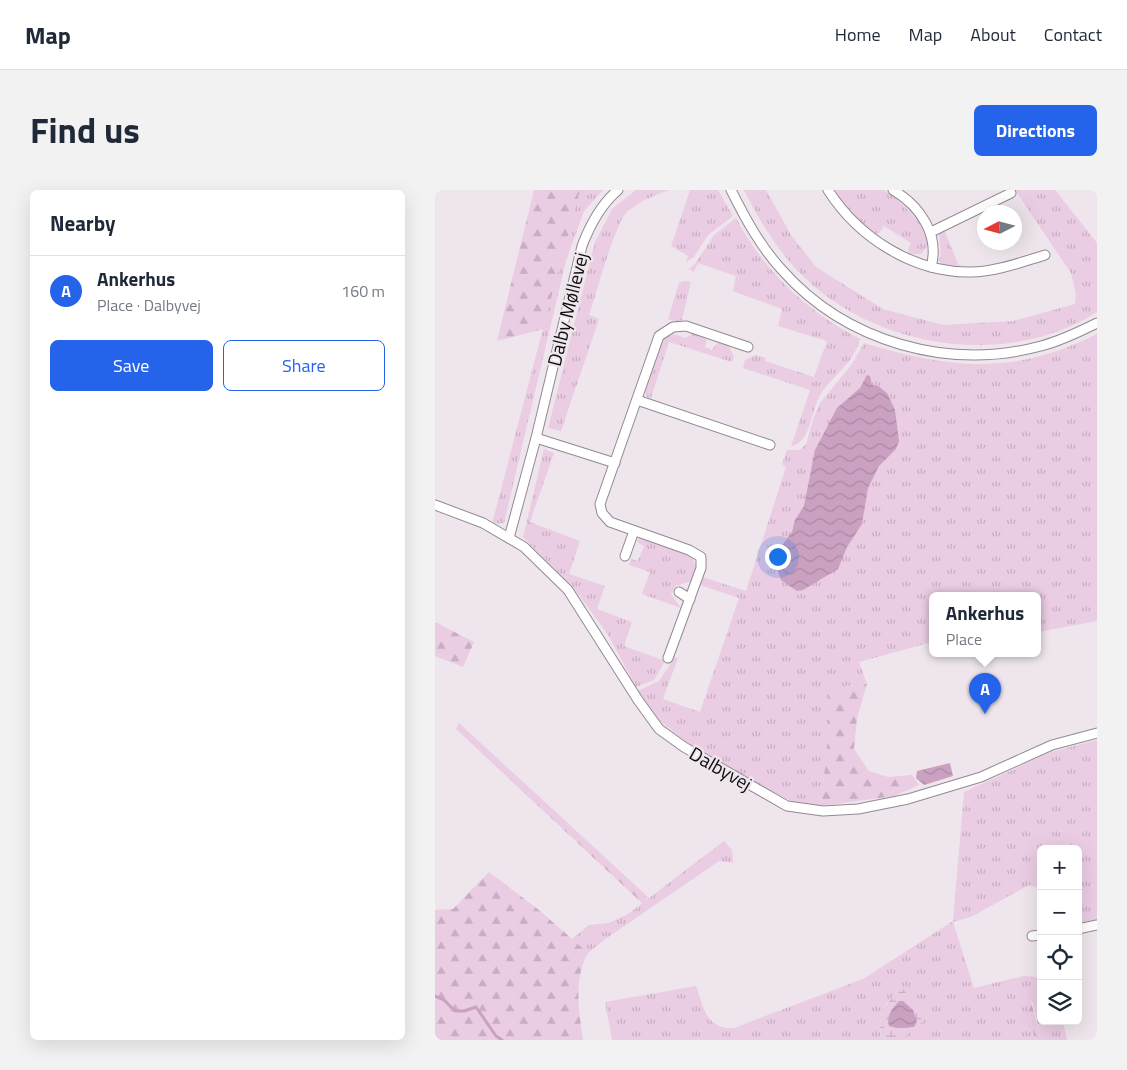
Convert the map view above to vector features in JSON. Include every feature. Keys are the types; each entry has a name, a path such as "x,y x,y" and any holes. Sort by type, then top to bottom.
{"street":[{"name":"Dalby Møllevej","path":"509,538 536,438 582,246 589,227 599,210 618,190"},
{"path":"731,190 760,242 781,270 806,294 834,315 865,332 893,343 952,355 1012,353 1041,346 1097,324"},
{"path":"827,190 840,208 863,231 903,256 931,267 972,272 1045,255"},
{"path":"896,191 915,208 931,232 934,255 931,267"},
{"path":"931,232 1011,193"},
{"path":"668,658 701,568 701,556 610,522 602,513 600,504 659,336 666,329 686,326 748,347"},
{"path":"637,400 770,445"},
{"path":"536,438 615,463"},
{"name":"Dalbyvej","path":"435,505 483,523 524,547 568,590 638,700 659,729 684,747 787,806 823,811 858,809 908,800 981,777 1052,745 1097,732"},
{"path":"625,556 634,531"},
{"path":"679,592 690,599"},
{"path":"1082,928 1097,925"}],"green space":[{"path":"534,190 580,190 543,329 497,341"},
{"path":"579,190 603,190 584,211 566,261 504,523 492,524"},
{"path":"636,190 669,190 637,204 628,211 617,229 589,315 599,319 561,431 548,428 595,242 612,209"},
{"path":"690,190 718,190 733,216 708,235 694,257 686,262 688,256 671,246"},
{"path":"744,190 766,190 791,235 816,267 883,309 943,325 1013,321 1075,304 1076,294 1071,273 1015,190 1055,190 1097,243 1097,312 1062,330 1024,341 985,345 945,343 906,335 868,321 834,302 804,277 770,236"},
{"path":"832,190 883,190 887,192 900,202 916,219 929,238 929,244 921,254 910,254 908,250 911,243 884,226 879,233 874,234 852,214"},
{"path":"736,218 760,255 789,288 822,316 860,339 852,357 828,384 818,399 806,434 797,444 791,446 810,390 743,368 745,360 756,355 766,358 765,361 814,377 827,341 778,326 782,309 733,291 736,276 698,263 694,272 689,269 695,264 714,235"},
{"path":"944,229 958,264 965,269 944,266 939,261 941,253 940,232"},
{"path":"691,282 682,320 677,322 668,319 679,283"},
{"path":"694,333 707,340 705,347 712,350 718,342 729,346 734,357 732,362 669,342 651,398 647,397 645,392 662,339 674,334 685,338"},
{"path":"1097,334 1097,621 1041,631 1041,592 929,592 929,643 859,662 867,684 828,688 828,735 821,806 793,802 702,754 660,721 638,691 659,681 675,657 678,658 663,699 700,712 739,598 700,585 702,577 746,591 786,467 782,464 787,450 800,450 806,444 820,403 852,364 864,343 925,358 953,363 981,364 1037,357 1066,348"},
{"path":"544,449 554,453 530,522 580,541 569,574 605,586 597,609 632,622 624,646 665,661 654,680 636,687 607,633 573,587 523,537"},
{"path":"639,538 691,556 696,567 692,581 675,586 671,594 681,608 642,594 650,572 629,565 631,559 638,561 644,546 637,542"},
{"path":"435,622 474,642 463,667 435,656"},
{"path":"867,684 857,718 854,749 869,771 888,777 912,775 919,785 894,796 821,806 828,735 828,688"},
{"path":"459,723 648,897 643,904 456,729"},
{"path":"1097,740 1097,922 1082,924 1082,845 1037,845 1037,888 1029,885 971,917 953,922 974,988 1023,976 1037,977 1037,1022 1033,1003 1024,991 1035,1040 612,1040 605,1002 696,986 707,1016 717,1025 725,1028 734,1028 863,979 953,921 964,792 1051,752","holes":["900,985 907,1035 881,1039 880,1021 882,1012"]},
{"path":"724,841 732,850 733,863 719,861 588,953 572,939 589,925 609,923 628,914"},
{"path":"489,872 539,910 588,953 580,974 578,996 583,1040 435,1040 435,910 453,909"},
{"path":"900,984 924,1020 907,1035 881,1039 880,1021 882,1012 896,993"},
{"path":"1027,986 1041,1040 1035,1040 1024,991"},
{"path":"1038,1025 1064,1025 1067,1040 1041,1040"}],"water":[{"path":"867,375 870,376 872,385 878,386 887,393 895,410 899,441 896,449 879,466 868,488 862,524 847,547 838,569 803,590 797,591 781,580 775,563 783,544 792,532 795,520 804,506 815,450 837,408 860,388"},
{"path":"950,763 953,776 924,785 916,778 917,771"},
{"path":"899,1001 903,1001 913,1010 917,1022 914,1027 896,1028 889,1026 889,1016"}],"waterway":[{"path":"435,996 444,1000 455,1011 464,1011 476,1007 496,1036 502,1040"}],"place":[{"name":"Ankerhus","path":"985,714"}]}
